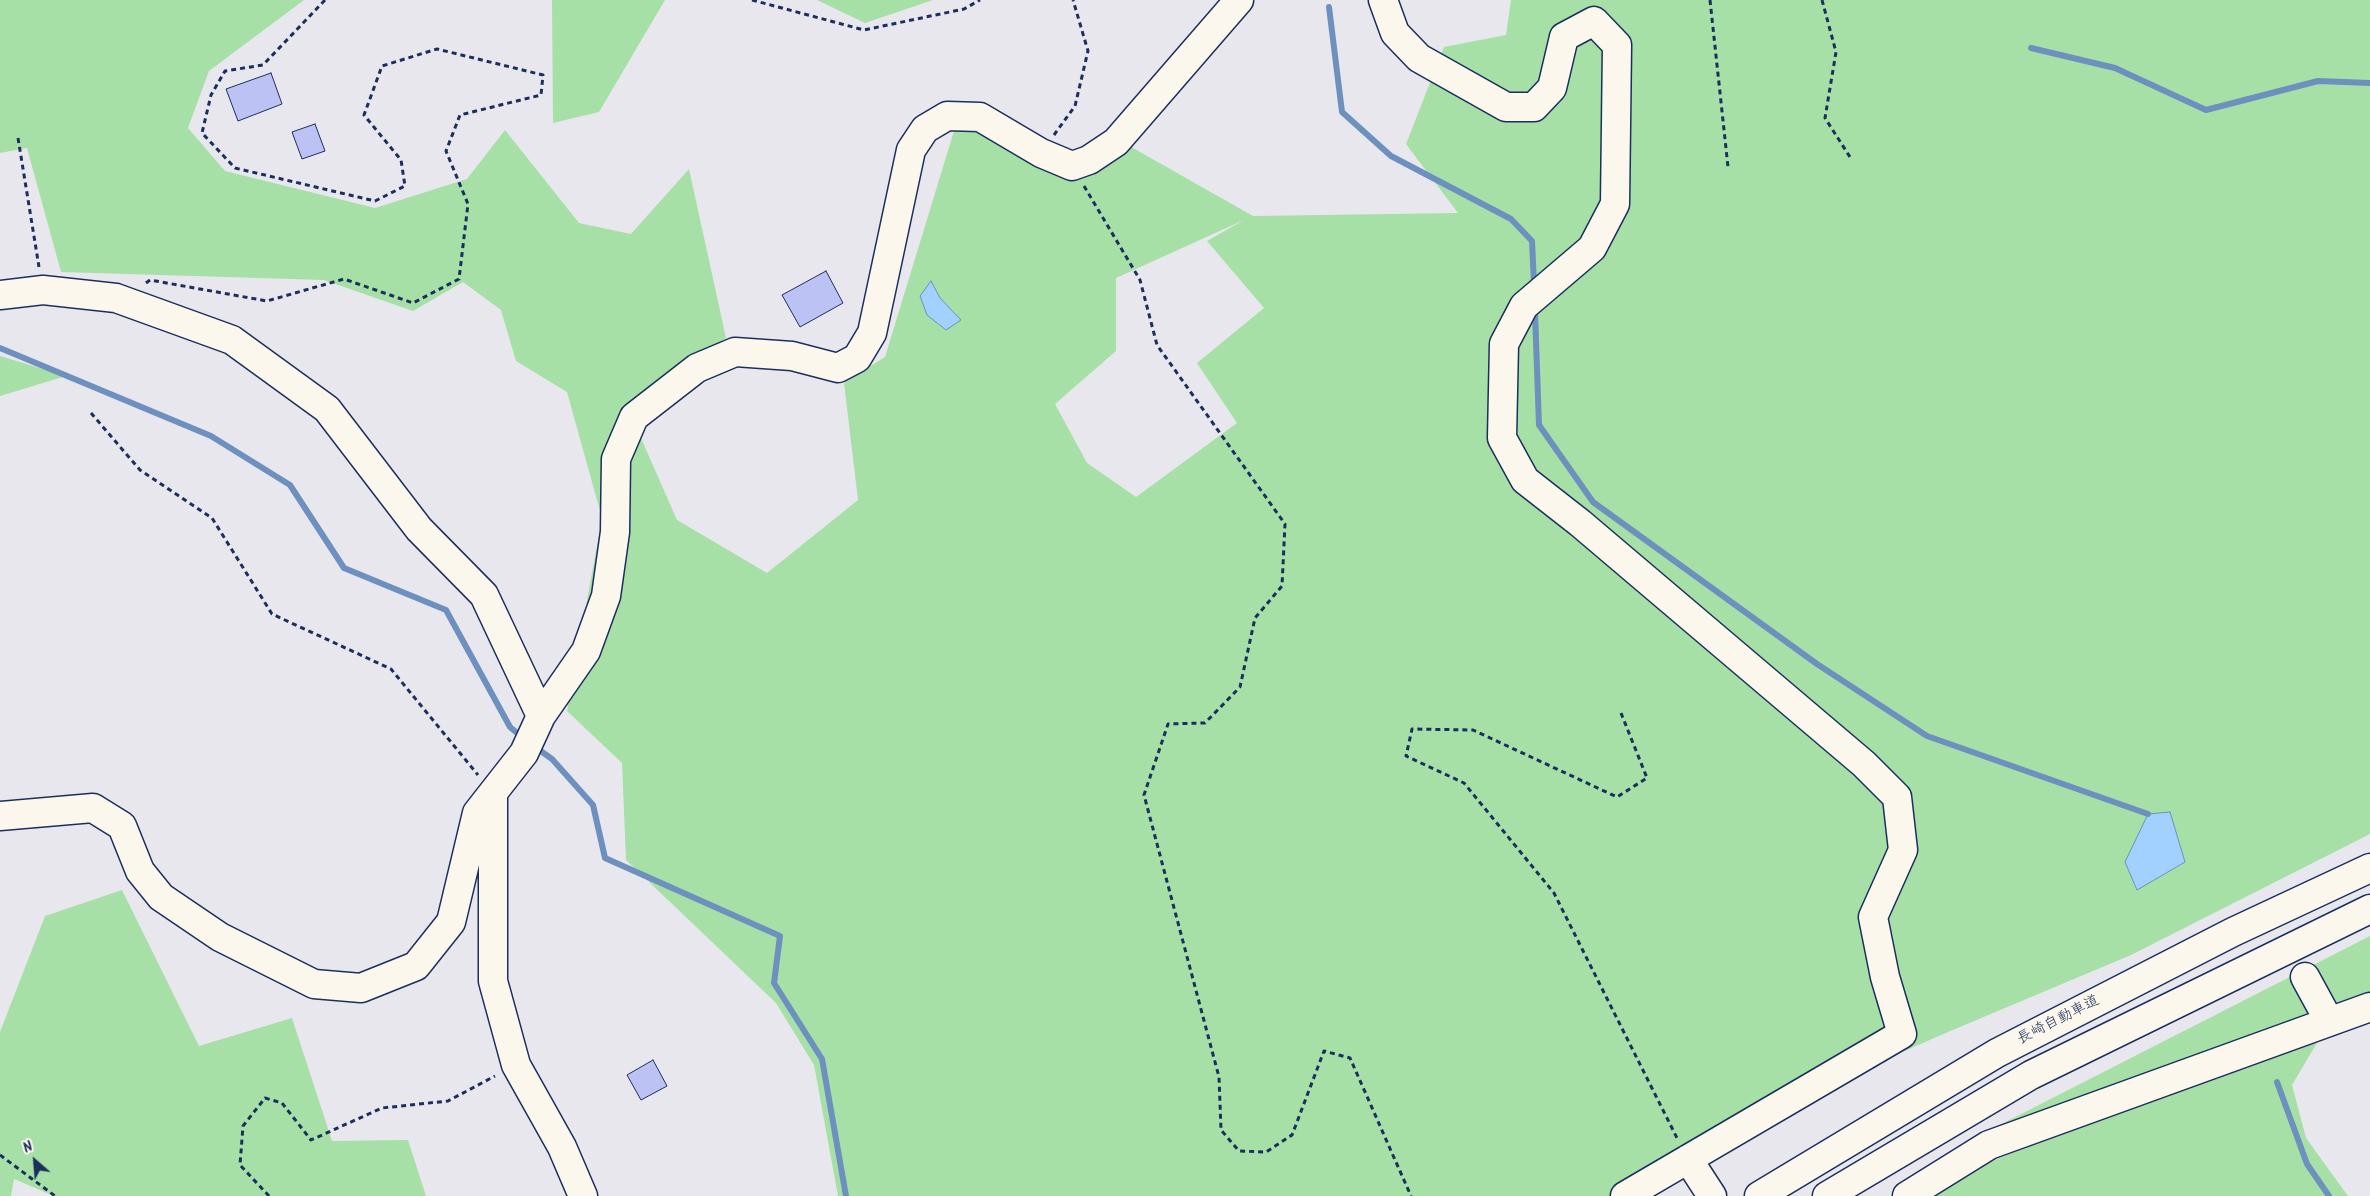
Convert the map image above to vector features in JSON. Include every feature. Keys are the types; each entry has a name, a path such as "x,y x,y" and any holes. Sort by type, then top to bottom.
{"main road":[{"path":"0,816 93,808 122,826 140,871 161,897 220,937 314,984 361,988 416,966 451,922 477,813 524,753 538,722 586,651 606,596 615,532 616,459 634,417 697,368 735,352 792,356 838,368 858,358 872,333 911,150 925,129 947,116 980,117 1041,154 1072,166 1089,160 1116,142 1239,0"},
{"path":"1383,0 1396,33 1418,58 1506,107 1534,106 1552,88 1564,37 1594,21 1617,45 1615,204 1592,248 1543,292 1524,306 1504,344 1502,438 1525,480 1580,523 1849,752 1897,797 1903,850 1873,917 1885,977 1902,1034 1625,1196"},
{"path":"0,295 43,290 116,298 232,340 327,409 419,528 484,595 538,722"},
{"path":"493,793 493,981 516,1065 562,1147 583,1196"},
{"name":"長崎自動車道","path":"1759,1196 1997,1053 2233,932 2370,868"},
{"path":"1827,1196 2031,1075 2370,909"},
{"path":"2305,977 2330,1021"},
{"path":"1907,1196 1989,1145 2370,1007"},
{"path":"1688,1158 1712,1196"}],"path":[{"path":"116,298 150,280 267,300 344,279 413,302 459,279 468,204 446,151 460,115 541,95 543,75 437,49 382,66 364,115 401,160 405,186 375,201 235,168 202,133 211,95 225,72 263,65 325,0"},
{"path":"752,0 864,30 964,9 980,0"},
{"path":"1041,154 1074,106 1088,51 1073,0"},
{"path":"1710,0 1728,167"},
{"path":"1822,0 1836,52 1825,118 1850,157"},
{"path":"18,138 43,290"},
{"path":"1072,166 1140,280 1157,345 1286,524 1282,586 1255,618 1240,687 1205,723 1168,724 1144,795 1219,1077 1221,1130 1239,1150 1266,1152 1292,1135 1324,1051 1350,1058 1411,1196"},
{"path":"91,413 140,470 212,518 272,614 391,669 493,793"},
{"path":"1621,713 1647,778 1618,797 1473,730 1412,729 1406,756 1464,783 1554,893 1688,1158"},
{"path":"269,1196 240,1165 243,1126 265,1098 282,1103 310,1140 382,1108 448,1101 516,1065"},
{"path":"0,1155 55,1196"}],"green space":[{"path":"0,0 304,0 209,71 188,128 225,171 375,208 467,179 505,130 579,223 631,234 689,169 726,338 626,404 677,520 767,573 858,500 844,383 885,357 961,108 1064,177 1126,144 1253,216 1458,213 1406,144 1444,47 1506,35 1511,0 2370,0 2370,834 2131,955 1948,1032 1681,1149 1621,1196 838,1196 814,1065 776,1003 626,860 622,763 567,711 602,518 567,392 516,361 501,310 463,282 413,311 324,280 61,272 27,148 0,153","holes":["1244,220 1207,241 1264,308 1197,363 1237,423 1136,497 1087,463 1055,404 1116,351 1116,278"]},
{"path":"552,0 665,0 599,112 553,123"},
{"path":"817,0 933,0 865,23"},
{"path":"0,356 66,376 0,396"},
{"path":"122,890 199,1046 292,1018 332,1141 408,1140 426,1196 54,1196 14,1179 11,1196 0,1196 0,1032 45,916"},
{"path":"2370,936 2370,993 1982,1134"},
{"path":"2324,1031 2292,1085 2306,1138 2348,1196 1935,1196 1974,1168"}],"water":[{"path":"931,281 940,298 961,320 946,330 927,315 920,296"},
{"path":"2170,812 2185,862 2137,890 2125,862 2148,814"}],"building":[{"path":"271,73 282,104 238,121 226,89"},
{"path":"315,124 325,151 302,159 292,132"},
{"path":"826,271 843,303 800,327 782,295"},
{"path":"653,1060 667,1086 641,1100 627,1075"}],"waterway":[{"path":"1329,7 1342,112 1391,156 1511,219 1532,241 1534,283"},
{"path":"2031,48 2115,68 2206,110 2318,81 2370,83"},
{"path":"1535,312 1539,425 1593,502 1817,664 1927,736 2148,814"},
{"path":"0,348 211,436 290,485 344,568 446,610 510,727 523,738"},
{"path":"535,747 552,759 593,805 605,858 780,936 774,983 822,1059 846,1196"},
{"path":"2277,1082 2307,1164 2329,1196"}]}
